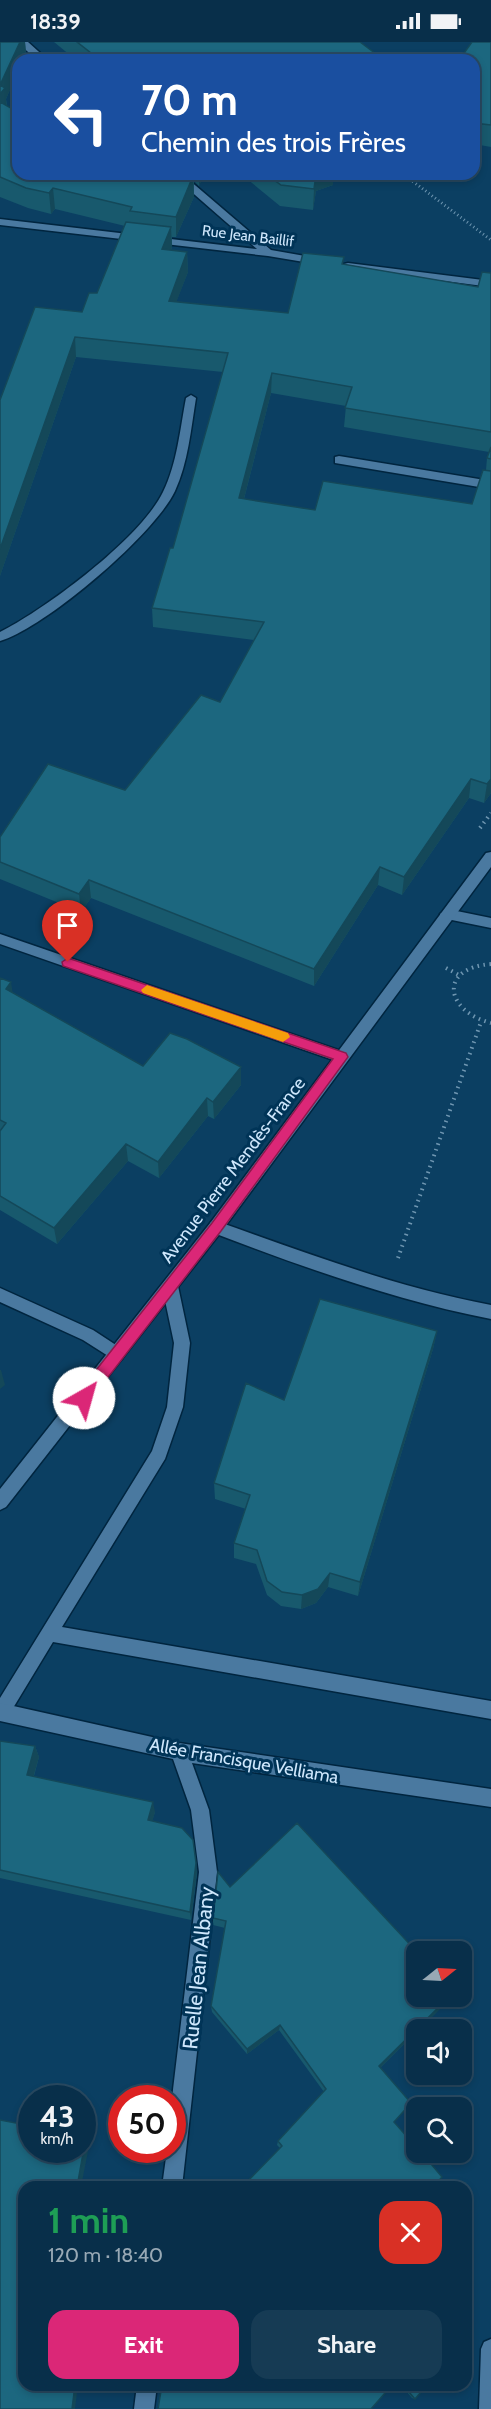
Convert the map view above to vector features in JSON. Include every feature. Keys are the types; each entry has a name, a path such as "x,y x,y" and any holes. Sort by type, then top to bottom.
{"street":[{"path":"22,42 36,54"},
{"path":"183,180 268,253"},
{"name":"Rue Jean Baillif","path":"0,222 268,253 329,263"},
{"path":"340,265 491,284"},
{"path":"0,637 58,602 143,528 168,494 181,452 191,398"},
{"path":"339,460 491,485"},
{"name":"Avenue Pierre Mendès-France","path":"0,1502 216,1227 491,856"},
{"path":"447,914 491,923"},
{"path":"0,939 342,1057"},
{"path":"216,1227 313,1265 446,1304 491,1312"},
{"path":"0,1712 159,1454 175,1407 182,1343 170,1286"},
{"path":"0,1295 88,1335 116,1354"},
{"path":"48,1633 491,1710"},
{"name":"Allée Francisque Velliama","path":"0,1712 179,1752 491,1798"},
{"name":"Ruelle Jean Albany","path":"173,2181 208,1872 200,1810 179,1752"},
{"path":"489,2409 491,2349"},
{"path":"144,2409 146,2391"}],"path":[{"path":"411,180 491,240"},
{"path":"491,964 469,968 459,975 453,986 453,997 458,1007 468,1017 491,1023"},
{"path":"388,1287 481,1022"}],"building":[{"path":"0,42 20,42 14,54 12,54 12,59 0,85"},
{"path":"77,42 360,42 376,54 92,54"},
{"path":"472,42 491,42 491,125 480,124 480,54 463,54"},
{"path":"0,102 12,109 12,180 191,180 176,217 130,211 132,207 53,188 49,193 26,188 0,177"},
{"path":"274,180 315,180 314,189 281,185"},
{"path":"126,222 171,227 162,249 187,252 169,301 288,313 303,253 344,257 342,264 478,287 482,272 491,273 491,432 345,408 352,387 272,373 239,498 315,510 323,481 472,504 483,470 491,471 491,779 487,784 471,779 404,877 380,867 314,969 89,880 79,894 0,862 0,837 48,764 125,790 201,695 220,702 264,622 152,608 170,548 173,548 228,353 75,337 0,549 0,400 35,307 82,312 89,293 97,293"},
{"path":"491,447 491,459 487,458"},
{"path":"0,978 11,982 6,989 143,1066 170,1033 187,1039 241,1067 213,1102 207,1098 158,1162 126,1144 54,1228 0,1196 0,1131 6,1123 0,1120"},
{"path":"320,1299 437,1331 360,1582 330,1573 318,1589 302,1595 282,1592 267,1581 257,1550 234,1543 250,1495 214,1483 246,1383 284,1400"},
{"path":"0,1741 35,1746 27,1775 153,1802 148,1820 182,1828 193,1840 196,1863 190,1912 0,1870"},
{"path":"297,1823 407,1941 406,2007 439,2007 427,2019 406,2019 406,2039 379,2066 406,2097 406,2109 394,2122 406,2136 406,2163 430,2163 442,2177 438,2181 248,2181 282,2146 278,2141 326,2089 280,2025 247,2049 211,2006 226,1921 213,1918 218,1872 230,1887"},
{"path":"0,2120 18,2123 18,2163 81,2163 78,2181 18,2181 18,2391 74,2391 72,2409 0,2409"},
{"path":"161,2391 387,2391 371,2409 158,2409"},
{"path":"408,2391 422,2391 415,2399"}],"slow traffic":[{"path":"147,990 283,1037"}],"route":[{"path":"68,962 342,1057 216,1227 84,1398"}]}
